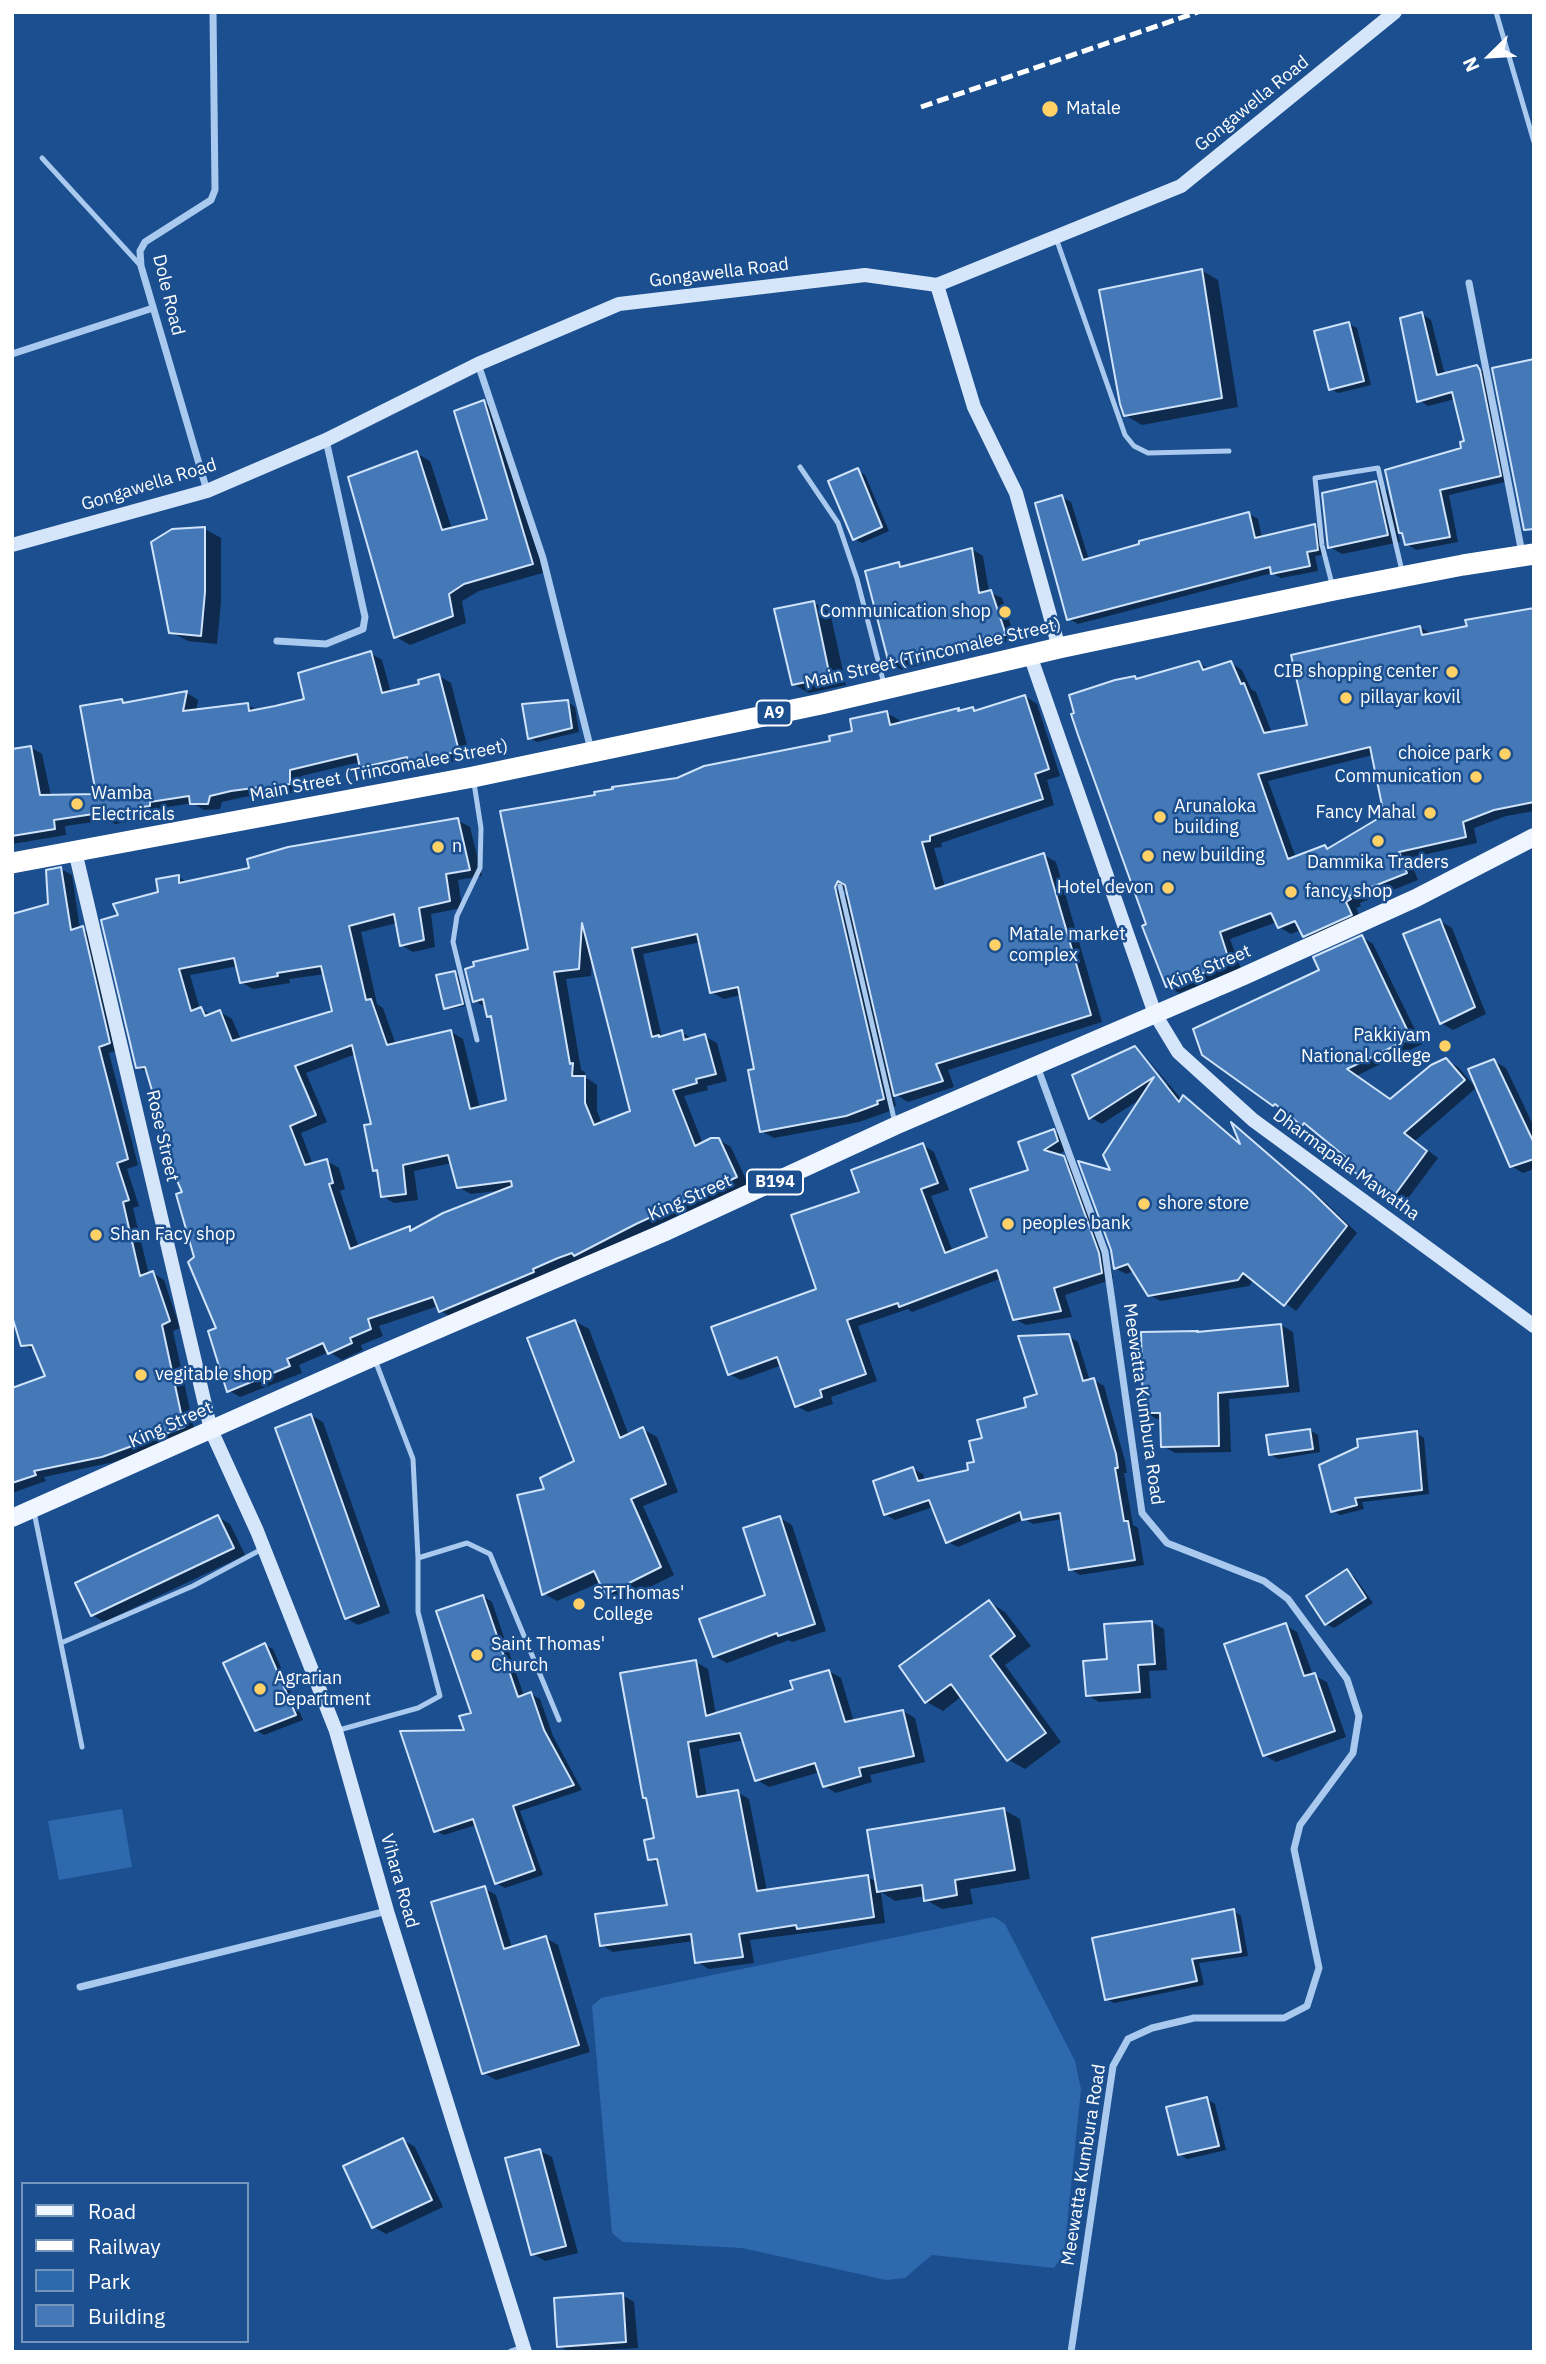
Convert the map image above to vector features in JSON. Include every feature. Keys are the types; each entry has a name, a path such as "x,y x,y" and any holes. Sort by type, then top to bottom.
{"highway":[{"name":"Main Street (Trincomalee Street)","path":"12,863 473,777 821,704 1059,648 1334,590 1528,555"}],"main road":[{"name":"King Street","path":"12,1518 374,1357 663,1233 895,1126 1391,909 1534,837"}],"street":[{"name":"Dole Road","path":"207,491 141,266 140,251 145,242 211,200 215,190 213,12"},
{"name":"Gongawella Road","path":"12,545 207,491 326,440 478,363 619,304 865,275 937,285 1181,186 1395,12"},
{"path":"1469,282 1528,555"},
{"path":"937,285 974,407 1016,493 1059,648"},
{"path":"12,354 153,308"},
{"path":"478,363 543,558 591,751"},
{"path":"277,641 326,644 363,629 365,617 326,440"},
{"name":"Dharmapala Mawatha","path":"1030,655 1154,1014 1178,1052 1252,1120 1534,1326"},
{"name":"Rose Street","path":"75,851 211,1430"},
{"name":"Meewatta Kumbura Road","path":"1037,1065 1105,1252 1142,1513 1167,1543 1264,1581 1289,1599 1348,1679 1359,1716 1353,1753 1300,1825 1294,1849 1319,1968 1307,2006 1284,2018 1194,2018 1152,2028 1128,2039 1113,2066 1071,2352"},
{"name":"Vihara Road","path":"211,1430 264,1548 336,1731 519,2350"},
{"path":"80,1987 387,1910"}],"lane":[{"path":"1496,12 1534,142"},
{"path":"42,158 141,266"},
{"path":"1056,236 1125,435 1134,446 1148,453 1229,451"},
{"path":"800,467 838,523 857,579 885,687"},
{"path":"1334,590 1322,545 1315,478 1378,468 1403,576"},
{"path":"473,777 481,828 480,869 457,916 453,943 477,1040"},
{"path":"840,886 895,1126"},
{"path":"336,1731 418,1708 440,1696 418,1612 413,1459 374,1357"},
{"path":"33,1509 82,1747"},
{"path":"418,1558 467,1543 490,1554 559,1720"},
{"path":"61,1643 192,1586 264,1548"}],"green space":[{"path":"122,1809 132,1867 59,1880 48,1821"},
{"path":"994,1917 1005,1924 1075,2061 1081,2089 1064,2254 1054,2268 932,2255 905,2278 886,2280 742,2248 623,2242 612,2233 592,2006 601,1998"}],"building":[{"path":"1202,269 1222,398 1124,416 1099,290"},
{"path":"1422,312 1437,375 1477,365 1480,370 1501,476 1440,490 1450,537 1405,545 1402,533 1399,533 1385,470 1461,448 1460,442 1464,441 1452,392 1417,402 1400,318"},
{"path":"1349,322 1364,381 1329,390 1314,331"},
{"path":"1534,359 1534,529 1524,530 1492,368"},
{"path":"484,400 533,564 464,584 449,594 453,616 394,638 348,477 417,451 442,530 487,519 454,411"},
{"path":"858,468 882,527 853,540 828,481"},
{"path":"1376,481 1388,535 1328,548 1322,493"},
{"path":"1062,495 1083,560 1139,544 1139,541 1249,512 1255,538 1315,524 1318,550 1307,552 1310,566 1271,574 1270,567 1067,620 1035,503"},
{"path":"205,527 205,592 201,636 169,633 151,542 172,529"},
{"path":"972,548 979,593 991,590 1006,635 983,637 889,664 865,571 899,562 900,567"},
{"path":"814,601 830,677 792,685 774,609"},
{"path":"1534,608 1534,802 1494,810 1463,822 1466,837 1399,852 1407,873 1349,896 1351,899 1346,902 1352,915 1303,937 1295,921 1278,928 1271,913 1220,932 1230,963 1166,987 1142,926 1146,924 1071,714 1074,713 1069,695 1115,680 1135,676 1136,679 1199,661 1203,670 1231,661 1241,684 1244,683 1264,733 1307,725 1291,655 1420,626 1422,635 1467,626 1465,620","holes":["1370,747 1384,815 1327,849 1325,845 1288,859 1258,774"]},
{"path":"371,651 382,693 419,684 418,680 439,674 459,751 409,764 407,757 360,768 357,754 290,770 290,784 210,796 208,804 190,804 189,796 150,802 150,806 142,807 142,811 101,819 100,813 54,820 55,829 12,836 12,749 31,746 40,795 96,794 80,706 122,699 123,703 187,691 183,711 248,703 249,711 304,699 298,673"},
{"path":"1025,695 1049,769 1035,774 1043,799 930,836 930,841 922,842 935,889 1044,853 1091,1015 936,1064 943,1081 894,1096 845,885 838,881 835,887 884,1099 877,1101 878,1104 846,1116 760,1132 748,1070 754,1069 738,987 710,993 697,934 632,948 652,1037 682,1030 684,1040 705,1034 716,1074 696,1079 697,1083 673,1090 695,1146 711,1138 719,1138 737,1177 574,1256 572,1253 558,1258 533,1269 534,1272 439,1312 433,1297 368,1319 371,1329 350,1338 352,1343 328,1354 323,1343 287,1359 290,1366 227,1392 208,1331 216,1328 188,1262 194,1257 176,1194 182,1192 163,1148 168,1144 145,1067 136,1068 101,920 118,915 113,904 158,892 156,879 179,875 179,883 249,868 247,859 288,847 458,818 470,870 446,874 450,901 419,908 424,940 400,946 394,914 349,926 366,1000 371,999 387,1045 451,1030 470,1109 506,1100 491,1016 487,1017 483,999 473,1002 465,969 474,966 473,962 528,949 500,811 595,795 594,792 613,789 612,787 677,778 704,766 830,741 829,736 852,731 850,719 887,711 890,725 959,708 958,711 973,707 974,711","holes":["582,923 630,1111 594,1125 585,1103 585,1076 572,1076 573,1063 570,1064 554,972 579,969","234,958 240,983 278,976 277,973 321,966 332,1011 232,1041 220,1010 205,1016 201,1007 191,1011 179,969","352,1045 371,1124 364,1125 373,1171 377,1170 381,1197 406,1194 403,1165 448,1155 457,1188 511,1181 512,1186 443,1213 410,1231 410,1226 350,1249 329,1184 333,1183 327,1159 305,1165 290,1126 316,1115 295,1066"]},
{"path":"568,700 572,728 528,739 522,704"},
{"path":"61,867 71,930 83,926 110,1043 99,1047 128,1159 117,1163 129,1200 123,1202 140,1276 153,1271 170,1321 162,1325 184,1427 102,1457 34,1471 36,1475 12,1483 12,1388 45,1376 32,1345 21,1346 12,1316 12,914 48,904 46,870"},
{"name":"Pakkiyam National college","path":"1440,919 1475,1007 1440,1024 1403,934"},
{"path":"1362,935 1411,1038 1347,1069 1390,1099 1431,1065 1446,1058 1465,1080 1404,1133 1427,1151 1394,1196 1381,1186 1378,1190 1345,1165 1349,1160 1304,1123 1302,1126 1275,1104 1273,1106 1202,1055 1193,1029 1319,970 1313,957"},
{"path":"455,971 463,1004 444,1009 436,975"},
{"path":"1135,1046 1179,1102 1183,1095 1240,1144 1231,1122 1347,1226 1284,1306 1243,1273 1238,1280 1148,1296 1128,1264 1114,1269 1111,1250 1078,1161 1110,1170 1103,1155 1154,1077 1089,1119 1072,1075"},
{"path":"1494,1059 1534,1143 1534,1159 1510,1167 1468,1069"},
{"path":"1054,1129 1058,1141 1044,1150 1064,1156 1099,1253 1102,1273 1054,1288 1061,1311 1013,1320 997,1270 899,1307 898,1303 847,1320 866,1374 820,1390 822,1397 795,1407 777,1357 728,1375 711,1327 816,1289 791,1215 859,1192 851,1170 923,1143 938,1183 921,1189 945,1253 987,1237 970,1189 1028,1170 1018,1142"},
{"path":"575,1320 620,1438 643,1427 666,1484 631,1499 661,1567 605,1595 594,1571 542,1595 517,1495 544,1489 540,1478 574,1461 527,1338"},
{"path":"1281,1324 1288,1386 1218,1393 1219,1446 1161,1447 1160,1413 1143,1413 1141,1332 1197,1332"},
{"path":"1069,1334 1083,1381 1094,1378 1116,1454 1118,1468 1115,1468 1124,1521 1128,1521 1135,1560 1069,1570 1060,1513 1022,1520 1020,1512 946,1543 929,1500 884,1515 873,1481 913,1467 918,1481 968,1470 967,1463 974,1462 969,1441 982,1438 977,1420 1026,1407 1024,1398 1037,1394 1018,1336"},
{"path":"311,1414 379,1606 345,1619 275,1428"},
{"path":"1310,1429 1313,1449 1269,1455 1266,1435"},
{"path":"1417,1431 1422,1490 1355,1498 1357,1505 1331,1512 1319,1465 1358,1447 1357,1439"},
{"path":"218,1515 234,1548 91,1616 75,1583"},
{"path":"780,1516 815,1624 778,1636 777,1633 713,1657 699,1619 765,1595 743,1528"},
{"path":"1347,1569 1366,1598 1325,1625 1306,1596"},
{"path":"483,1595 518,1697 531,1692 544,1730 574,1785 513,1806 535,1870 495,1884 473,1819 434,1832 400,1731 464,1730 459,1716 471,1713 436,1611"},
{"path":"989,1600 1015,1636 990,1656 1046,1733 1007,1761 951,1684 925,1703 899,1666"},
{"path":"1152,1621 1155,1664 1138,1665 1140,1692 1086,1696 1083,1661 1107,1659 1104,1624"},
{"path":"1286,1623 1304,1676 1315,1673 1335,1731 1263,1756 1224,1644"},
{"name":"Agrarian Department","path":"265,1643 296,1715 255,1731 223,1663"},
{"path":"696,1660 706,1716 793,1689 790,1681 829,1670 845,1722 903,1710 914,1756 859,1768 861,1776 823,1787 815,1763 755,1781 740,1733 688,1742 697,1797 738,1790 757,1891 868,1875 874,1917 797,1929 796,1925 739,1934 743,1957 695,1963 691,1934 600,1946 595,1914 667,1905 657,1859 648,1860 644,1840 654,1838 646,1798 643,1798 620,1673"},
{"path":"1004,1808 1015,1870 955,1880 957,1895 924,1901 922,1885 877,1892 867,1830"},
{"path":"485,1886 504,1949 546,1936 579,2045 482,2074 431,1902"},
{"path":"1234,1909 1241,1952 1192,1959 1197,1981 1105,2000 1092,1938"},
{"path":"1207,2097 1219,2146 1178,2155 1166,2107"},
{"path":"403,2138 432,2200 372,2228 343,2166"},
{"path":"540,2149 566,2246 531,2255 505,2158"},
{"path":"623,2293 626,2342 557,2347 554,2298"}],"railway":[{"path":"921,107 1198,12"}],"place":[{"name":"Matale","path":"1050,109"},
{"name":"Communication shop","path":"1005,612"},
{"name":"CIB shopping center","path":"1452,672"},
{"name":"pillayar kovil","path":"1346,698"},
{"name":"choice park","path":"1505,754"},
{"name":"Communication","path":"1476,777"},
{"name":"Wamba Electricals","path":"77,804"},
{"name":"Fancy Mahal","path":"1430,813"},
{"name":"Arunaloka building","path":"1160,817"},
{"name":"Dammika Traders","path":"1378,841"},
{"name":"n","path":"438,847"},
{"name":"new building","path":"1148,856"},
{"name":"Hotel devon","path":"1168,888"},
{"name":"fancy shop","path":"1291,892"},
{"name":"Matale market complex","path":"995,945"},
{"name":"Pakkiyam National college","path":"1445,1046"},
{"name":"shore store","path":"1144,1204"},
{"name":"peoples bank","path":"1008,1224"},
{"name":"Shan Facy shop","path":"96,1235"},
{"name":"vegitable shop","path":"141,1375"},
{"name":"ST.Thomas' College","path":"579,1604"},
{"name":"Saint Thomas' Church","path":"477,1655"},
{"name":"Agrarian Department","path":"260,1689"}]}
